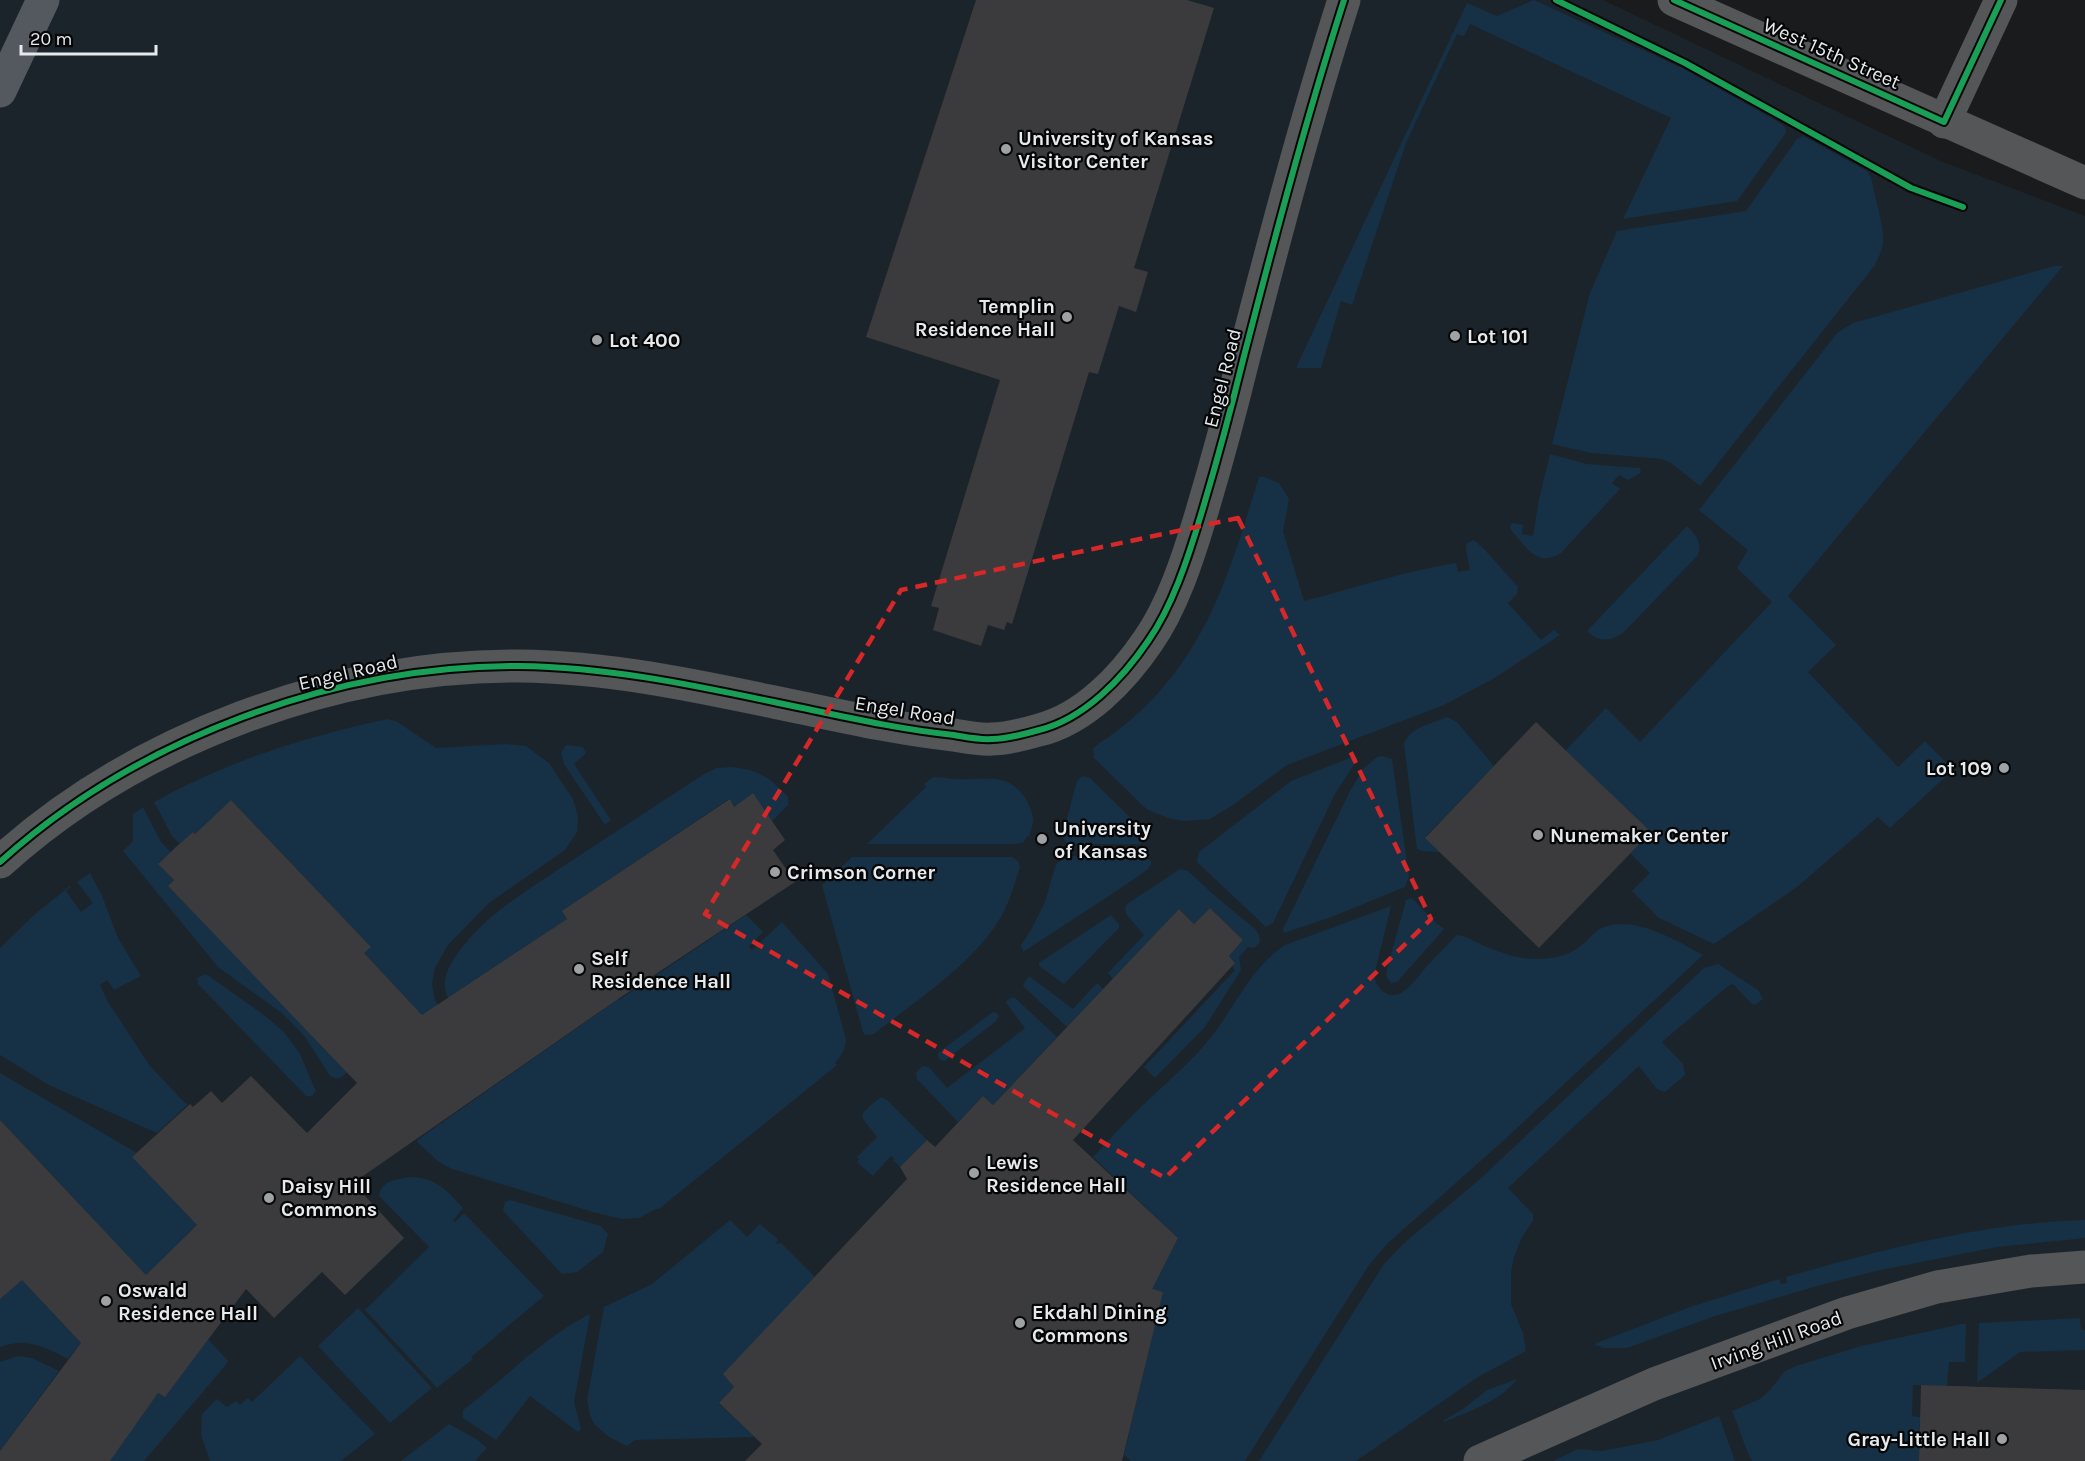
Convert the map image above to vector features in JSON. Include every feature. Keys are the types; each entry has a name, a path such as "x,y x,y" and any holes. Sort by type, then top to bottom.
{"highway":[{"path":"0,91 43,0"}],"street":[{"name":"Engel Road","path":"0,862 23,841 93,793 164,750 235,720 306,697 378,679 444,670 516,666 590,669 636,675 882,725 992,740 1043,730 1074,715 1105,693 1150,640 1181,576 1224,439 1246,347 1315,93 1344,0"},
{"name":"West 15th Street","path":"1674,0 2085,183"},
{"path":"1944,122 2001,0"},
{"name":"Irving Hill Road","path":"1480,1461 1654,1384 1847,1313 1937,1287 2031,1271 2085,1267"}],"highlighted area":[{"path":"1238,518 1431,919 1165,1178 705,914 901,590"}],"shaded area":[{"name":"University of Kansas","path":"0,0 1603,0 1943,162 2085,216 2085,1461 0,1461"},
{"path":"1534,0 1684,69 1775,120 1785,127 1786,133 1737,201 1623,219 1671,118 1470,24 1464,36 1457,34 1406,143 1352,305 1341,301 1321,368 1296,368 1467,3 1497,16"},
{"path":"1803,136 1867,171 1871,178 1881,221 1882,249 1875,265 1700,486 1671,463 1662,459 1591,453 1552,444 1590,293 1617,231 1746,211 1797,139"},
{"path":"2054,266 2063,266 1788,596 1836,645 1808,672 1898,767 1925,741 1953,770 1890,828 1878,817 1797,887 1714,944 1659,918 1632,891 1650,873 1630,853 1650,832 1565,751 1606,708 1640,742 1772,602 1737,568 1748,550 1699,510 1837,333 1853,323"},
{"path":"1550,454 1587,464 1640,468 1641,473 1628,480 1619,475 1612,483 1620,489 1561,553 1545,558 1527,549 1510,526 1512,523 1523,525 1522,534 1533,536"},
{"path":"1259,477 1279,483 1289,499 1283,531 1304,601 1437,566 1456,563 1458,572 1470,570 1466,549 1467,543 1474,540 1518,587 1517,594 1508,603 1541,640 1554,630 1560,635 1493,679 1444,705 1287,765 1210,819 1183,821 1168,818 1148,810 1141,804 1094,758 1093,749 1143,709 1183,662 1198,638 1233,560"},
{"path":"1687,526 1699,543 1698,555 1624,632 1605,640 1596,638 1587,631"},
{"path":"1447,717 1457,722 1494,766 1425,837 1440,852 1423,851 1417,849 1404,744 1416,730"},
{"path":"387,719 396,721 436,748 506,744 526,746 549,763 573,799 578,816 577,832 565,850 489,903 448,945 435,968 432,984 435,1001 439,1005 423,1016 362,951 370,946 231,800 195,834 193,832 180,844 172,836 154,802 211,774 267,752 325,734"},
{"path":"566,745 583,747 586,753 574,764 611,820 605,825 564,764 561,753"},
{"path":"1355,756 1358,758 1335,794 1273,923 1266,927 1199,864 1197,861 1199,852 1291,781"},
{"path":"1377,757 1392,759 1409,876 1405,887 1334,916 1284,933 1283,929 1350,791 1364,768"},
{"path":"730,767 756,772 769,779 788,797 788,805 772,821 753,794 734,807 729,799 563,911 567,919 449,999 445,983 449,967 464,945 500,910 704,774 717,768"},
{"path":"1082,776 1090,778 1143,830 1142,843 1069,844 1065,841 1063,833 1077,781"},
{"path":"933,777 994,779 1010,783 1024,796 1032,812 1033,823 1029,837 1027,836 1024,842 1016,844 867,844 926,787 924,784"},
{"path":"143,807 161,842 171,852 158,863 174,880 168,886 347,1072 343,1076 337,1078 330,1076 305,1037 283,1014 218,967 123,851 133,841 133,814"},
{"path":"1071,856 1146,857 1151,861 1151,865 1118,890 1023,952 1021,945 1045,902 1056,864"},
{"path":"852,857 1012,857 1018,861 1020,867 1004,911 979,946 927,993 874,1034 865,1035 822,885"},
{"path":"1180,869 1188,871 1255,929 1260,942 1254,948 1248,947 1239,957 1241,970 1205,1027 1155,1078 1144,1067 1235,970 1232,966 1235,962 1229,956 1243,940 1210,908 1194,924 1179,909 1113,979 1108,973 1144,935 1126,914 1125,907"},
{"path":"90,873 102,896 118,938 141,976 114,990 107,980 100,985 108,1002 150,1066 187,1105 157,1133 49,1085 0,1055 0,948 34,915 70,886 66,891 81,912 93,903 77,882"},
{"path":"1412,898 1444,929 1397,982 1391,983 1386,973 1406,900"},
{"path":"1391,906 1374,976 1383,992 1392,995 1408,988 1457,935 1511,955 1542,959 1561,956 1572,951 1600,929 1625,924 1653,930 1703,955 1502,1142 1388,1243 1369,1265 1245,1461 1131,1461 1124,1455 1162,1292 1150,1289 1178,1238 1093,1157 1126,1121 1199,1051 1217,1030 1261,966 1272,955 1285,945"},
{"path":"746,915 763,932 749,946 752,950 782,922 828,974 846,1039 845,1046 835,1063 837,1065 659,1209 639,1218 622,1219 593,1212 452,1169 439,1162 418,1143 417,1140 604,1009 610,988 619,1000"},
{"path":"1111,915 1119,924 1119,928 1064,984 1039,966 1039,963"},
{"path":"1718,964 1758,990 1763,999 1755,1005 1752,1004 1733,984 1728,986 1662,1042 1683,1064 1685,1075 1665,1092 1657,1089 1639,1066 1508,1188 1533,1214 1533,1221 1522,1237 1514,1257 1511,1272 1511,1304 1523,1333 1526,1351 1478,1377 1356,1461 1259,1461 1384,1264 1403,1244 1480,1179 1704,968"},
{"path":"206,974 284,1032 300,1054 316,1091 312,1096 306,1096 198,984 197,978"},
{"path":"1029,976 1073,1009 1097,983 1103,989 1067,1027 1025,988 1023,985"},
{"path":"1014,997 1057,1037 993,1105 983,1096 958,1122 917,1079 916,1073 922,1066 929,1067 947,1088 1025,1028 1006,1003"},
{"path":"993,1012 999,1017 995,1022 946,1060 939,1059 939,1052"},
{"path":"0,1073 137,1153 132,1157 197,1225 146,1275 0,1120"},
{"path":"881,1097 887,1100 927,1140 900,1167 891,1156 873,1176 857,1162 859,1159 857,1157 877,1137 862,1116 867,1108"},
{"path":"411,1177 427,1180 447,1191 463,1208 453,1221 455,1222 464,1213 544,1296 437,1388 365,1310 429,1247 379,1196 387,1183"},
{"path":"510,1200 601,1226 608,1234 603,1252 577,1272 562,1274 503,1211 505,1202"},
{"path":"730,1220 747,1237 760,1224 778,1239 776,1244 781,1243 815,1277 724,1374 734,1387 719,1404 755,1437 635,1440 627,1446 609,1437 595,1425 587,1400 604,1307 652,1284"},
{"path":"2085,1220 2085,1238 1997,1247 1876,1271 1715,1316 1627,1348 1603,1348 1594,1344 1690,1307 1779,1279 1781,1284 1787,1283 1786,1277 1858,1257 1972,1232 2010,1226"},
{"path":"0,1273 22,1280 81,1343 68,1359 43,1347 27,1343 0,1347"},
{"path":"358,1308 432,1388 390,1423 318,1346"},
{"path":"590,1315 574,1402 581,1429 578,1432 530,1396 496,1440 463,1418 463,1410 555,1336"},
{"path":"2080,1318 2081,1330 2085,1330 2085,1350 2020,1352 1977,1383 1979,1323"},
{"path":"1966,1324 1965,1362 1949,1362 1947,1386 1913,1385 1912,1416 1920,1417 1919,1461 1752,1461 1732,1411 1760,1399 1785,1371 1861,1346"},
{"path":"208,1339 228,1361 225,1366 144,1461 109,1461 158,1393 165,1396"},
{"path":"18,1356 32,1358 59,1371 0,1451 0,1362"},
{"path":"300,1356 375,1434 341,1461 210,1461 201,1435 202,1414 217,1399 227,1407 236,1401 240,1405 248,1398 252,1402"},
{"path":"1517,1379 1493,1400 1444,1422 1487,1390"},
{"path":"1719,1416 1735,1461 1553,1461 1578,1449 1602,1451 1658,1440"},
{"path":"449,1424 478,1440 487,1448 475,1461 401,1461"}],"building":[{"path":"976,0 1187,0 1214,8 1134,268 1148,272 1136,312 1119,306 1098,374 1089,372 1012,624 1007,622 1004,630 988,625 981,646 933,630 939,608 931,606 1000,380 866,337"},
{"name":"Nunemaker Center","path":"1536,722 1651,832 1539,948 1425,838"},
{"path":"753,793 785,840 773,850 795,882 618,999 353,1183 404,1238 345,1295 322,1272 274,1318 246,1289 165,1397 158,1393 110,1461 0,1461 0,1451 81,1343 22,1280 0,1299 0,1120 146,1275 197,1225 132,1157 190,1104 193,1107 211,1091 222,1103 251,1076 307,1133 357,1083 168,886 174,880 158,864 176,847 193,832 195,834 231,800 371,947 364,953 422,1015 567,919 562,911 730,799 734,807"},
{"path":"1210,908 1243,940 1229,956 1235,963 1073,1140 1178,1238 1152,1289 1163,1292 1122,1461 745,1461 762,1444 719,1403 734,1387 723,1374 907,1179 900,1167 927,1140 935,1147 983,1096 993,1105 1179,909 1194,924"},
{"name":"Gray-Little Hall","path":"1921,1385 2085,1390 2085,1461 1919,1461"}],"cycle path":[{"path":"0,862 54,818 113,779 175,746 242,718 310,695 379,679 449,669 519,666 593,670 667,681 883,724 983,739 1022,735 1056,725 1072,717 1114,683 1138,655 1157,628 1178,582 1212,478 1291,180 1344,0"},
{"path":"1556,0 1685,63 1911,188 1963,207"},
{"path":"1674,0 1944,122 2001,0"}],"place":[{"name":"University of Kansas Visitor Center","path":"1006,149"},
{"name":"Templin Residence Hall","path":"1067,317"},
{"name":"Lot 101","path":"1455,336"},
{"name":"Lot 400","path":"597,340"},
{"name":"Lot 109","path":"2004,768"},
{"name":"Nunemaker Center","path":"1538,835"},
{"name":"University of Kansas","path":"1042,839"},
{"name":"Crimson Corner","path":"775,872"},
{"name":"Self Residence Hall","path":"579,969"},
{"name":"Lewis Residence Hall","path":"974,1173"},
{"name":"Daisy Hill Commons","path":"269,1198"},
{"name":"Oswald Residence Hall","path":"106,1301"},
{"name":"Ekdahl Dining Commons","path":"1020,1323"},
{"name":"Gray-Little Hall","path":"2002,1439"}]}
